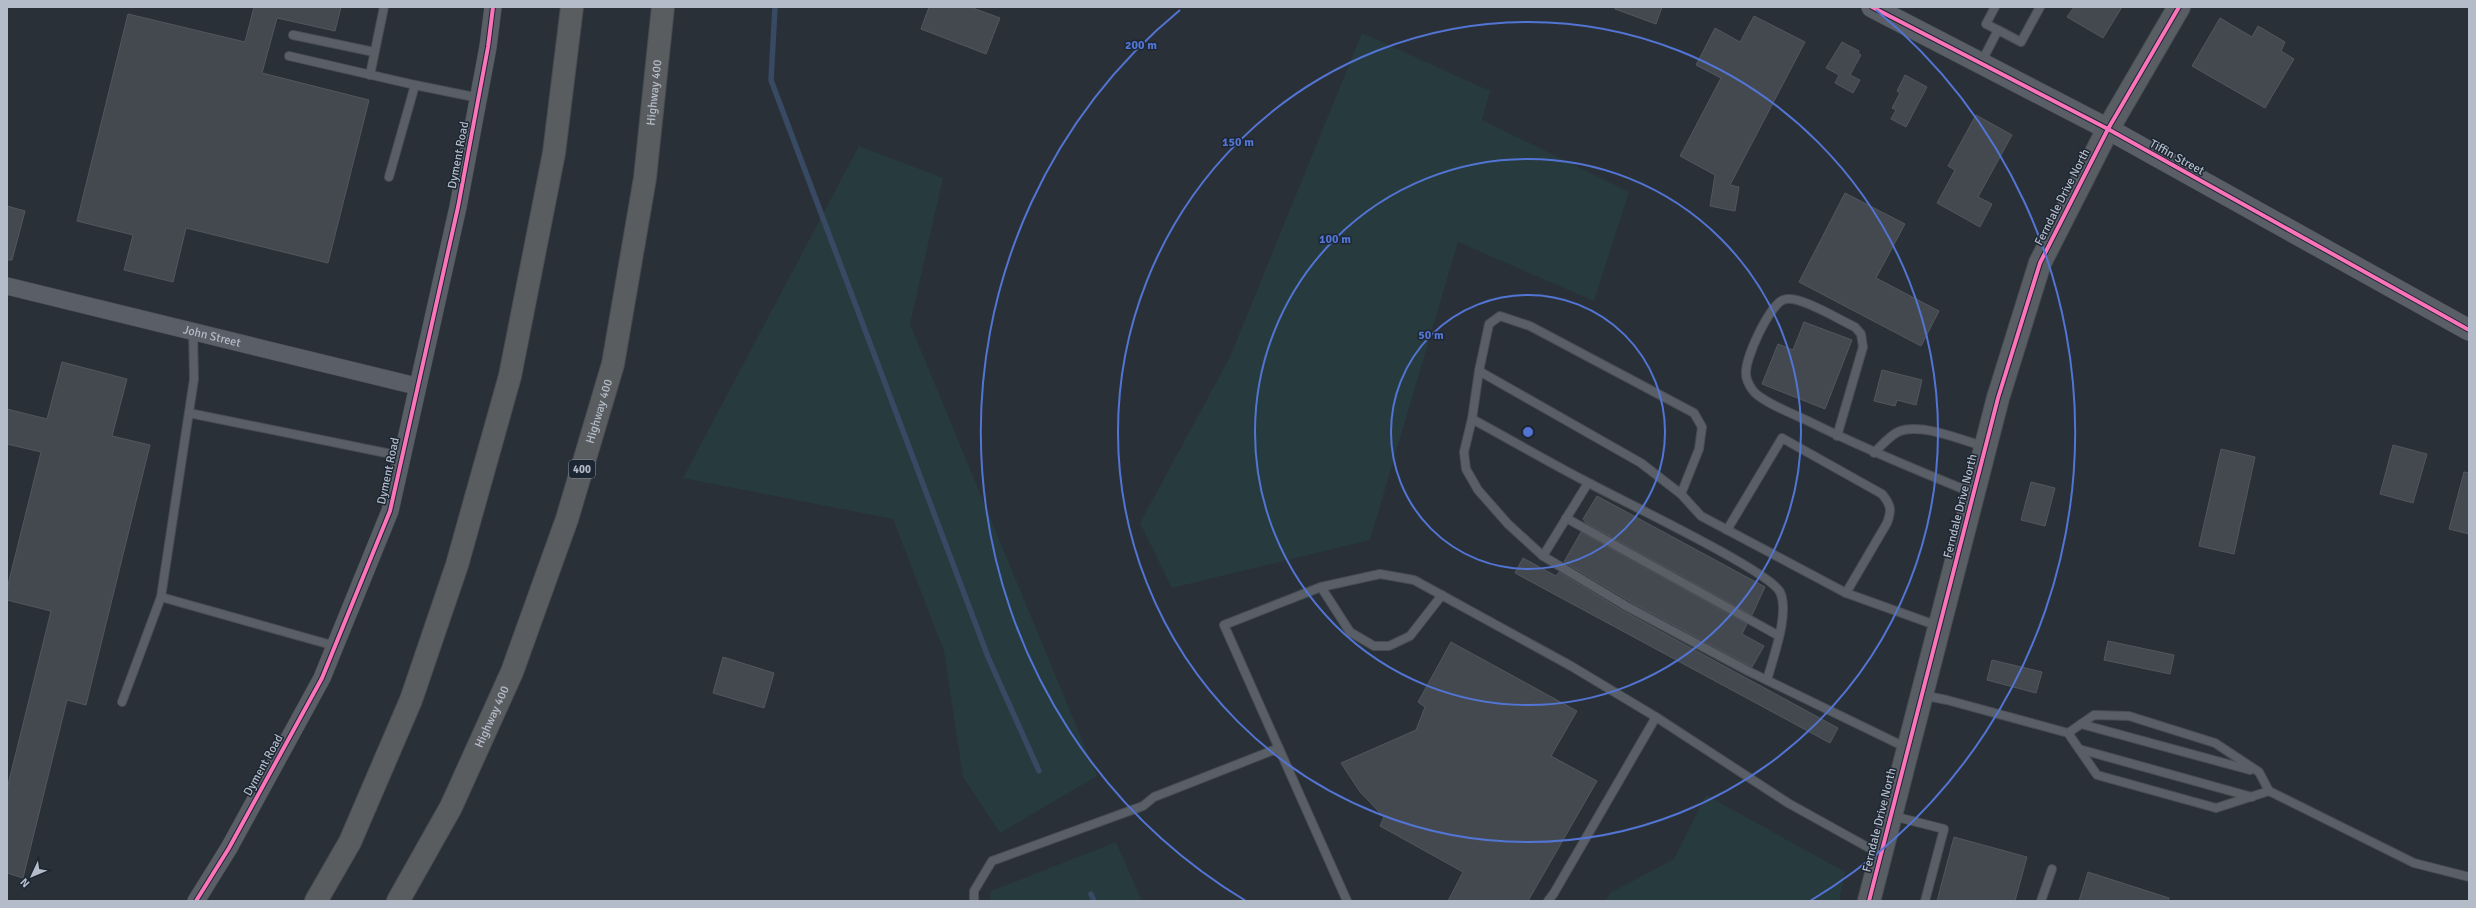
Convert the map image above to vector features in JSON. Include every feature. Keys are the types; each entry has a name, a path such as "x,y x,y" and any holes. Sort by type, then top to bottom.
{"highway":[{"path":"316,901 350,842 411,700 457,565 510,376 554,153 572,7"},
{"name":"Highway 400","path":"398,901 451,807 512,672 568,519 613,364 645,178 663,7"}],"main road":[{"name":"Ferndale Drive North","path":"1869,901 1889,815 1998,398 2040,263 2108,130 2179,7"}],"street":[{"name":"Dyment Road","path":"196,901 230,848 322,678 390,510 416,386 458,207 479,98 493,7"},
{"name":"Tiffin Street","path":"1872,7 2108,130 2469,330"},
{"name":"John Street","path":"7,286 416,386"}],"lane":[{"path":"370,75 384,7"},
{"path":"1995,7 1986,24 2021,42 2040,7"},
{"path":"1981,64 1998,30"},
{"path":"292,35 374,52"},
{"path":"289,56 414,85 479,98"},
{"path":"390,177 414,85"},
{"path":"1837,436 1862,347 1861,334 1855,328 1795,298 1783,300 1770,312 1749,357 1746,374 1749,384 1754,392 1765,400 1837,436 1874,453 1974,493"},
{"path":"1681,494 1699,449 1702,428 1694,413 1530,326 1500,316 1489,324 1479,371 1472,419 1464,452 1466,469 1478,490 1503,518 1543,556 1626,606 1768,680 1907,748"},
{"path":"122,702 162,597 194,379 193,331"},
{"path":"1479,371 1641,463 1681,494 1701,516 1846,593 1939,627"},
{"path":"189,413 401,456"},
{"path":"1472,419 1588,483 1736,560 1771,581 1780,591 1784,608 1768,680"},
{"path":"1874,453 1890,438 1899,432 1911,428 1985,447"},
{"path":"1727,530 1782,438 1882,494 1890,504 1891,512 1887,523 1846,593"},
{"path":"1543,556 1588,483"},
{"path":"1566,518 1779,636"},
{"path":"1347,901 1224,625 1321,587 1380,574 1414,580 1571,666 1656,717 1788,803 1880,854"},
{"path":"1321,587 1350,632 1374,646 1389,646 1410,636 1442,595"},
{"path":"162,597 335,646"},
{"path":"1921,695 1947,700 2068,733 2097,775 2194,802 2216,808 2269,791"},
{"path":"2068,733 2094,715 2129,716 2214,743 2259,772 2269,791 2414,863 2469,877"},
{"path":"1548,901 1656,717"},
{"path":"2081,724 2259,772"},
{"path":"974,901 974,891 992,861 1143,806 1154,797 1279,748"},
{"path":"2079,749 2252,797"},
{"path":"1889,815 1944,829 1925,901"},
{"path":"2041,901 2052,869"}],"green space":[{"path":"1362,33 1490,91 1482,120 1629,192 1594,301 1458,242 1370,540 1172,588 1140,523 1230,357"},
{"path":"859,146 943,178 910,324 1097,776 1000,833 963,777 944,651 893,519 683,478"},
{"path":"1706,795 1845,872 1839,901 1605,901 1610,893 1674,859"},
{"path":"1116,842 1142,901 990,901 991,891"}],"building":[{"path":"254,7 341,7 335,31 277,18 262,73 369,100 328,263 186,228 173,282 124,270 133,235 77,221 128,14 245,42"},
{"path":"929,7 970,7 1000,18 986,54 921,29"},
{"path":"1615,7 1662,7 1656,24 1615,9"},
{"path":"2074,7 2122,7 2103,38 2067,17"},
{"path":"1754,16 1805,42 1730,185 1739,187 1735,211 1710,206 1715,175 1680,156 1721,78 1696,65 1715,28 1740,42"},
{"path":"2220,18 2252,37 2258,26 2285,42 2281,51 2294,59 2265,108 2192,66"},
{"path":"1842,42 1859,51 1858,53 1861,55 1850,75 1860,80 1853,93 1835,83 1839,75 1826,68"},
{"path":"1905,75 1927,87 1906,127 1891,119 1896,110 1892,108 1900,93 1897,91"},
{"path":"1976,115 2012,135 1978,197 1992,204 1980,227 1937,203 1955,170 1948,166"},
{"path":"1845,193 1905,224 1876,278 1939,311 1921,346 1799,282"},
{"path":"7,206 25,211 12,260 7,260"},
{"path":"1804,322 1852,340 1825,409 1762,384 1778,344 1793,350"},
{"path":"62,362 127,379 112,436 150,445 86,705 67,700 23,878 7,873 7,789 51,611 7,600 7,589 41,452 7,444 7,409 47,419"},
{"path":"1882,370 1922,380 1916,405 1897,400 1895,406 1874,401"},
{"path":"2393,445 2427,454 2413,503 2380,494"},
{"path":"2221,449 2255,457 2234,554 2199,546"},
{"path":"2464,472 2469,473 2469,534 2449,529"},
{"path":"2031,482 2055,488 2045,526 2021,520"},
{"path":"1597,496 1765,587 1752,615 1586,523 1583,519"},
{"path":"1581,532 1747,624 1742,634 1764,646 1752,667 1629,601 1564,562"},
{"path":"1523,558 1556,576 1559,572 1623,611 1838,728 1830,743 1515,573"},
{"path":"2108,641 2174,655 2170,674 2104,660"},
{"path":"1451,642 1577,711 1551,756 1597,781 1528,901 1448,901 1463,872 1380,826 1384,817 1360,792 1341,763 1416,730 1425,707 1418,702"},
{"path":"723,657 774,673 764,708 713,693"},
{"path":"1992,660 2042,672 2036,693 1987,680"},
{"path":"1954,837 2027,857 2015,901 1937,901"},
{"path":"2088,872 2169,898 2168,901 2079,901"}],"waterway":[{"path":"775,7 771,80 988,657 1039,771"},
{"path":"1091,894 1094,901"}],"cycle path":[{"path":"196,901 229,848 322,678 390,511 458,207 488,47 493,7"},
{"path":"1872,7 2108,129 2469,330"},
{"path":"1869,901 1998,398 2040,263 2108,129 2179,7"}]}
